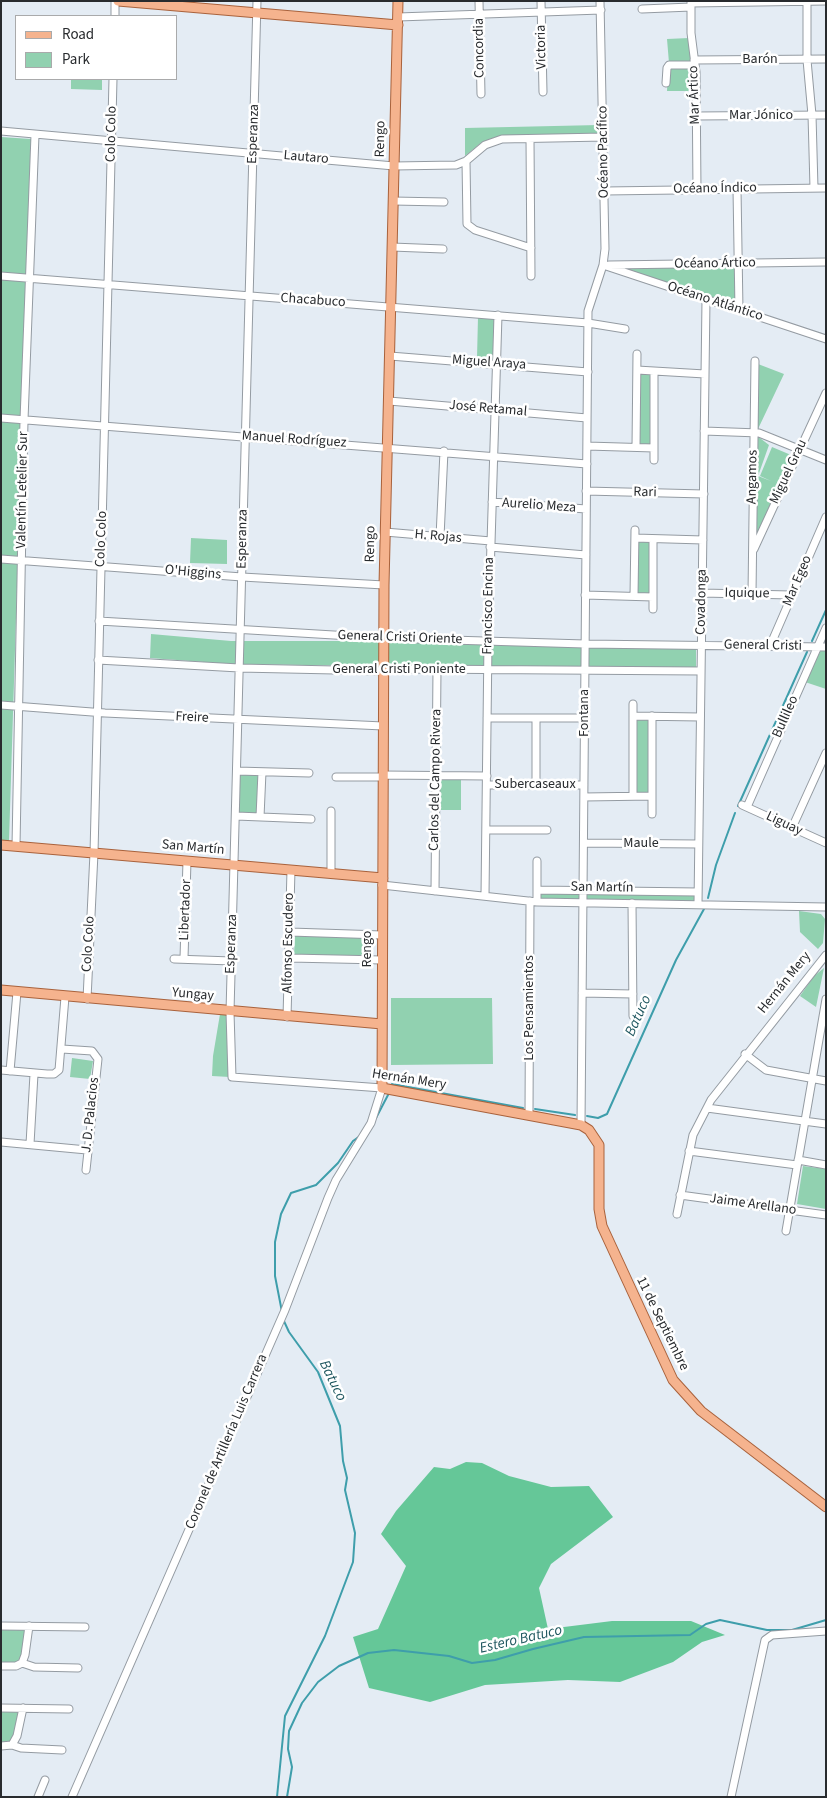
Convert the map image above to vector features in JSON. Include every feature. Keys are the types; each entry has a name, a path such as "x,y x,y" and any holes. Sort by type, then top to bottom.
{"main road":[{"path":"117,1 257,13 398,21"},
{"name":"Rengo","path":"382,1088 384,585 398,1"},
{"name":"San Martín","path":"1,845 331,873 383,881"},
{"name":"Yungay","path":"1,990 230,1012 382,1024"},
{"name":"Hernán Mery","path":"382,1088 581,1125"},
{"name":"11 de Septiembre","path":"581,1125 593,1134 600,1145 599,1209 602,1226 673,1380 702,1411 826,1507"}],"street":[{"path":"115,15 117,1"},
{"name":"Esperanza","path":"232,1077 230,1012 257,1"},
{"name":"Concordia","path":"479,1 481,94"},
{"name":"Victoria","path":"541,1 543,92"},
{"name":"Océano Pacífico","path":"590,301 603,266 605,191 600,1"},
{"path":"807,1 807,60 812,115 814,188"},
{"path":"642,9 691,4 826,1"},
{"name":"Mar Ártico","path":"691,4 697,190"},
{"path":"398,21 479,14 601,10"},
{"name":"Barón","path":"666,83 669,65 826,60"},
{"name":"Colo Colo","path":"86,999 94,853 113,80"},
{"name":"Mar Jónico","path":"696,116 826,115"},
{"name":"Lautaro","path":"1,132 394,166 451,165 466,162"},
{"name":"Valentín Letelier Sur","path":"16,846 24,420 35,135"},
{"path":"531,248 475,230 468,224 466,162 485,145 496,140 604,137"},
{"path":"530,139 531,276"},
{"name":"Océano Índico","path":"605,191 826,188"},
{"path":"737,189 739,310"},
{"path":"393,201 444,202"},
{"path":"392,247 443,249"},
{"name":"Océano Ártico","path":"603,266 826,262"},
{"name":"Océano Atlántico","path":"603,266 826,339"},
{"name":"Chacabuco","path":"1,276 588,323 625,328"},
{"name":"Covadonga","path":"698,904 706,300"},
{"name":"Fontana","path":"581,1125 586,491 588,323 590,301"},
{"name":"Francisco Encina","path":"485,896 490,544 498,316"},
{"path":"636,447 637,354"},
{"name":"Miguel Araya","path":"390,356 496,363 588,372"},
{"name":"Angamos","path":"752,594 755,361"},
{"path":"636,370 705,374"},
{"path":"654,371 654,460"},
{"name":"Miguel Grau","path":"753,552 826,393"},
{"name":"José Retamal","path":"388,401 587,418"},
{"name":"Manuel Rodríguez","path":"1,418 587,464"},
{"path":"704,431 754,432 826,460"},
{"path":"587,446 654,448"},
{"path":"440,537 444,452"},
{"name":"Rari","path":"586,491 704,494"},
{"name":"Aurelio Meza","path":"492,502 586,509"},
{"name":"Mar Egeo","path":"770,646 826,517"},
{"path":"634,530 634,596"},
{"name":"H. Rojas","path":"385,532 586,555"},
{"path":"635,538 703,540"},
{"path":"653,539 653,609"},
{"name":"O'Higgins","path":"1,559 242,578 384,585"},
{"name":"Iquique","path":"702,593 791,595"},
{"path":"586,595 653,597"},
{"name":"General Cristi Oriente","path":"99,621 240,631 384,638 585,644 701,645"},
{"name":"Bullileo","path":"744,806 822,647 826,628"},
{"name":"General Cristi","path":"701,645 822,647"},
{"name":"General Cristi Poniente","path":"98,660 240,668 384,671 437,669 701,671"},
{"name":"Carlos del Campo Rivera","path":"435,890 437,669"},
{"path":"633,796 634,704"},
{"name":"Freire","path":"1,705 238,720 383,726"},
{"path":"634,716 700,717"},
{"path":"652,716 652,814"},
{"path":"487,718 584,718"},
{"path":"536,718 536,785"},
{"path":"792,828 826,753"},
{"path":"237,771 310,773"},
{"path":"260,817 262,772"},
{"name":"Subercaseaux","path":"336,777 487,776"},
{"name":"Subercaseaux","path":"486,785 584,785"},
{"path":"584,797 652,796"},
{"name":"Liguay","path":"744,806 826,843"},
{"path":"331,811 331,873"},
{"path":"236,816 311,819"},
{"path":"486,830 547,830"},
{"name":"Maule","path":"584,843 698,844"},
{"name":"Libertador","path":"184,958 188,861"},
{"name":"Los Pensamientos","path":"529,1115 533,901 537,890 537,861"},
{"name":"Alfonso Escudero","path":"287,1017 291,870"},
{"name":"San Martín","path":"383,881 435,890 533,901 824,907"},
{"name":"San Martín","path":"537,890 698,892"},
{"path":"632,903 633,1016"},
{"path":"290,932 382,935"},
{"name":"Hernán Mery","path":"677,1214 693,1135 707,1108 745,1054 826,955"},
{"path":"290,958 382,960"},
{"name":"Libertador","path":"174,959 232,961"},
{"path":"10,1071 17,992"},
{"path":"582,993 633,994"},
{"path":"1,1070 34,1074 54,1074 59,1070 65,997"},
{"path":"786,1231 826,999"},
{"name":"J. D. Palacios","path":"62,1049 92,1051 98,1059 86,1170"},
{"path":"745,1054 766,1070 826,1081"},
{"path":"30,1144 34,1074"},
{"name":"Hernán Mery","path":"232,1077 382,1088"},
{"name":"Coronel de Artillería Luis Carrera","path":"72,1797 280,1320 332,1189 371,1123 382,1088"},
{"path":"707,1108 826,1124"},
{"path":"1,1142 87,1150"},
{"path":"689,1151 826,1165"},
{"name":"Jaime Arellano","path":"680,1194 826,1215"},
{"path":"1,1626 85,1627"},
{"path":"1,1666 16,1666 22,1663 26,1655 29,1626"},
{"path":"731,1797 765,1640 772,1635 826,1630"},
{"path":"22,1663 34,1667 78,1668"},
{"path":"1,1708 70,1708"},
{"path":"12,1745 17,1736 23,1708"},
{"path":"1,1746 12,1745 21,1748 62,1750"},
{"path":"38,1797 45,1780"}],"green space":[{"path":"689,38 693,63 669,63 667,39"},
{"path":"670,67 692,67 693,91 667,91 668,69"},
{"path":"71,80 102,80 102,90 71,89"},
{"path":"599,125 599,134 496,137 482,142 465,156 465,128"},
{"path":"1,137 31,139 9,841 1,840"},
{"path":"736,265 736,306 614,267"},
{"path":"478,317 495,319 493,360 477,358"},
{"path":"758,364 784,374 758,429"},
{"path":"639,373 652,374 651,446 639,445"},
{"path":"756,435 769,445 758,476 771,481 760,476 772,447 791,455 754,543"},
{"path":"191,538 227,540 227,564 190,563"},
{"path":"637,541 651,541 650,594 637,593"},
{"path":"151,634 231,641 381,641 380,666 231,664 150,658"},
{"path":"389,642 696,649 696,668 388,666"},
{"path":"821,650 826,650 826,689 805,682"},
{"path":"635,718 650,718 649,794 635,793"},
{"path":"238,772 260,774 259,816 237,815"},
{"path":"439,780 461,780 461,810 439,810"},
{"path":"539,892 695,894 695,901 539,900"},
{"path":"799,911 821,914 825,919 823,943 818,949 800,932"},
{"path":"295,934 370,937 369,957 294,956"},
{"path":"824,968 816,1007 800,996 814,976"},
{"path":"391,998 492,998 493,1064 391,1065"},
{"path":"220,1014 229,1014 230,1077 212,1076 213,1056"},
{"path":"72,1058 93,1061 90,1079 70,1077"},
{"path":"803,1166 826,1169 826,1209 797,1204"},
{"path":"466,1462 482,1463 509,1476 551,1487 589,1486 613,1517 551,1564 539,1588 548,1629 612,1621 691,1621 725,1635 702,1642 673,1662 620,1682 568,1680 485,1685 430,1702 369,1688 353,1637 378,1629 406,1566 381,1534 396,1511 434,1467 450,1469"},
{"path":"1,1627 27,1628 21,1662 1,1664"},
{"path":"1,1709 22,1709 14,1741 1,1745"}],"waterway":[{"name":"Batuco","path":"812,641 826,610"},
{"name":"Batuco","path":"738,806 807,652"},
{"name":"Batuco","path":"708,898 716,865 735,813"},
{"name":"Batuco","path":"587,1116 598,1118 607,1114 676,960 704,909"},
{"name":"Batuco","path":"392,1084 523,1108"},
{"name":"Batuco","path":"376,1118 388,1095"},
{"name":"Batuco","path":"535,1109 575,1115"},
{"name":"Batuco","path":"282,1312 275,1276 275,1242 281,1214 291,1193 316,1185 338,1163 353,1141 360,1136"},
{"name":"Batuco","path":"277,1797 285,1716 325,1636 353,1562 355,1533 345,1490 347,1478 343,1461 340,1426 318,1372 289,1332 283,1319"},
{"name":"Estero Batuco","path":"287,1797 292,1767 288,1749 289,1731 302,1703 318,1682 339,1666 368,1653 394,1650 449,1656 472,1663 495,1660 584,1637 690,1635 706,1624 720,1620 767,1630 792,1630 826,1620"}]}
